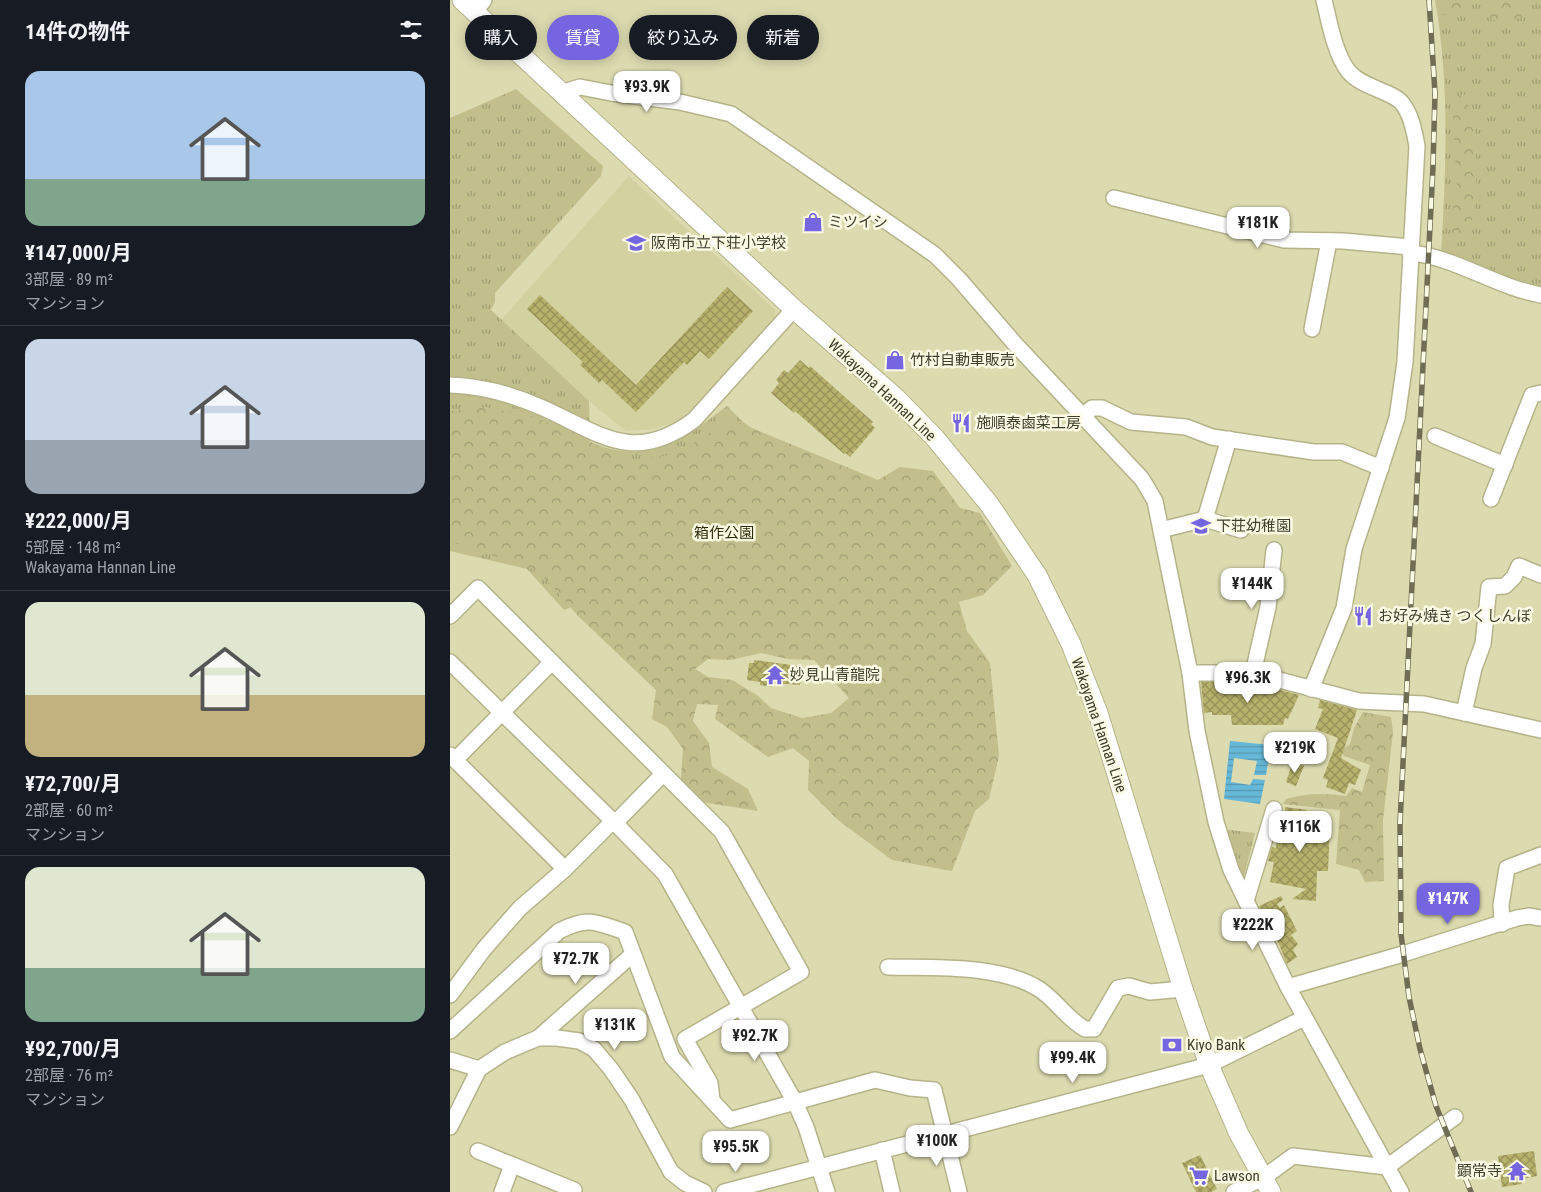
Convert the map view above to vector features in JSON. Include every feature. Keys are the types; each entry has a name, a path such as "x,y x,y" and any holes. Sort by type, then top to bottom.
{"main road":[{"name":"Wakayama Hannan Line","path":"474,4 561,93 794,309 896,398 935,438 989,504 1037,575 1071,644 1098,713 1183,988 1209,1065 1239,1134 1267,1185"}],"street":[{"path":"1310,689 1344,608 1354,549 1397,418 1405,362 1417,146 1413,123 1401,102 1360,82 1348,71 1334,40 1324,0"},
{"path":"561,93 580,87 680,102 731,114 935,255 959,279 1082,417 1142,480 1155,501 1190,673 1197,732 1216,822 1231,870 1304,1018 1401,1192"},
{"path":"1114,198 1284,240 1330,241 1410,250 1429,255 1501,285 1541,295"},
{"path":"1312,329 1330,241"},
{"path":"450,385 501,393 541,407 606,439 634,442 654,441 678,432 694,420 794,309"},
{"path":"1492,499 1532,395 1541,393"},
{"path":"1082,417 1092,408 1102,408 1131,422 1186,427 1212,437 1314,452 1342,452 1381,468"},
{"path":"1435,436 1505,465"},
{"path":"1205,519 1229,439"},
{"path":"1161,530 1205,519 1241,530"},
{"path":"1253,673 1268,607 1274,550"},
{"path":"1464,713 1474,668 1483,644 1489,587 1504,586 1514,577 1519,566 1541,576"},
{"path":"450,616 478,588 722,832 801,972 741,1008 685,1038 710,1083 712,1100"},
{"path":"450,662 665,874 795,1102 820,1166 827,1192"},
{"path":"552,662 502,714 453,758 565,869"},
{"path":"1190,673 1253,673 1359,702 1424,704 1541,730"},
{"path":"450,995 484,949 520,908 565,869 663,774"},
{"path":"1246,901 1274,809"},
{"path":"1502,924 1501,905 1507,868 1541,855"},
{"path":"1288,987 1529,916 1541,918"},
{"path":"450,1032 559,931 577,922 591,920 625,932 672,1057 730,1120 875,1080 910,1088 934,1090 959,1192"},
{"path":"450,1127 479,1069 505,1052 538,1038 633,954"},
{"path":"888,967 963,969 1016,979 1037,988 1051,998 1085,1029 1094,1028 1118,988 1129,986 1150,992 1183,988"},
{"path":"724,1192 757,1188 820,1166 1209,1065 1304,1018"},
{"path":"538,1038 557,1038 579,1042 594,1049 632,1100 672,1172 685,1183 704,1192"},
{"path":"450,1060 479,1069"},
{"path":"1234,1192 1267,1185 1292,1156 1387,1167 1455,1117"},
{"path":"882,1150 892,1192"},
{"path":"478,1151 574,1190"},
{"path":"502,1192 512,1165"}],"shaded area":[{"name":"阪南市立下荘小学校","path":"629,176 775,310 775,319 693,409 676,422 653,429 626,431 589,401 501,320"}],"green space":[{"path":"1435,0 1541,0 1541,290 1441,255 1446,127 1443,63"},
{"path":"1442,0 1468,0 1467,15 1442,15"},
{"path":"1487,0 1528,0 1520,18 1501,22 1488,18"},
{"name":"箱作公園","path":"516,89 603,166 601,176 495,293 495,302 491,310 589,401 590,442 611,449 630,452 647,451 679,439 727,406 743,422 775,445 592,599 564,610 527,569 450,551 450,118"},
{"path":"1469,93 1468,114 1475,133 1477,199 1468,236 1451,245 1451,219 1457,186 1452,98"},
{"path":"486,407 537,418 631,460 678,454 730,419 878,480 900,467 933,471 960,508 980,513 1012,566 983,595 959,602 967,631 990,663 999,756 989,799 975,811 952,871 892,860 838,820 808,790 809,761 793,748 768,757 715,719 718,705 697,704 693,721 709,743 712,767 748,789 758,811 689,800 681,778 683,749 667,727 652,719 656,690 578,616 539,571 455,543 450,547 450,411","holes":["761,653 788,659 814,660 849,698 831,713 802,718 771,708 757,695 732,680 708,677 695,669 708,659 731,660"]},
{"path":"1363,712 1391,717 1393,732 1383,820 1384,881 1365,882 1359,870 1336,864 1340,810 1283,804 1286,799 1301,796 1323,794 1346,796 1352,788 1362,792 1370,765 1344,756 1342,753 1343,749 1350,744 1354,728"},
{"path":"1222,829 1255,833 1244,876 1238,876"}],"water":[{"path":"1230,741 1271,745 1266,775 1254,775 1257,761 1234,758 1231,782 1250,785 1253,779 1265,780 1260,804 1224,799"}],"building":[{"path":"727,287 753,311 709,359 700,351 687,365 684,362 636,412 602,380 599,383 580,365 583,362 527,309 540,295 636,385"},
{"path":"800,360 809,368 810,366 873,422 871,424 875,428 850,457 771,393 779,383 776,380 784,370 788,373"},
{"name":"妙見山青龍院","path":"754,660 798,666 798,670 802,671 800,685 773,683 772,687 760,685 760,682 747,680 749,663 754,663"},
{"path":"1201,682 1244,682 1244,691 1272,691 1273,688 1299,695 1288,719 1285,718 1283,725 1232,725 1231,715 1212,715 1212,712 1204,713"},
{"path":"1320,700 1357,710 1341,758 1361,770 1355,785 1349,783 1345,794 1326,787 1328,780 1323,778 1338,738 1315,729 1323,709 1318,708"},
{"path":"1293,761 1304,766 1296,786 1286,782"},
{"path":"1285,807 1307,810 1308,825 1330,824 1328,871 1317,871 1316,901 1292,899 1306,889 1270,882 1274,862 1268,861 1272,847 1276,848 1279,825 1285,825"},
{"path":"1281,896 1283,900 1277,904 1280,908 1284,905 1297,931 1291,935 1298,944 1293,950 1297,957 1287,964 1276,937 1281,935 1267,911 1263,914 1259,906"},
{"path":"1534,1151 1537,1176 1521,1179 1522,1184 1502,1187 1498,1156"},
{"name":"Lawson","path":"1200,1155 1217,1189 1211,1192 1196,1192 1182,1163"}],"railway":[{"path":"1429,0 1435,93 1433,167 1400,823 1401,934 1409,997 1420,1049 1436,1106 1471,1192"}],"place":[{"name":"ミツイシ","path":"813,222"},
{"name":"阪南市立下荘小学校","path":"636,243"},
{"name":"竹村自動車販売","path":"895,360"},
{"name":"施順泰鹵菜工房","path":"961,423"},
{"name":"下荘幼稚園","path":"1201,526"},
{"name":"お好み焼き つくしんぼ","path":"1363,616"},
{"name":"妙見山青龍院","path":"775,675"},
{"name":"Kiyo Bank","path":"1172,1045"},
{"name":"顕常寺","path":"1517,1171"},
{"name":"Lawson","path":"1199,1176"}]}
